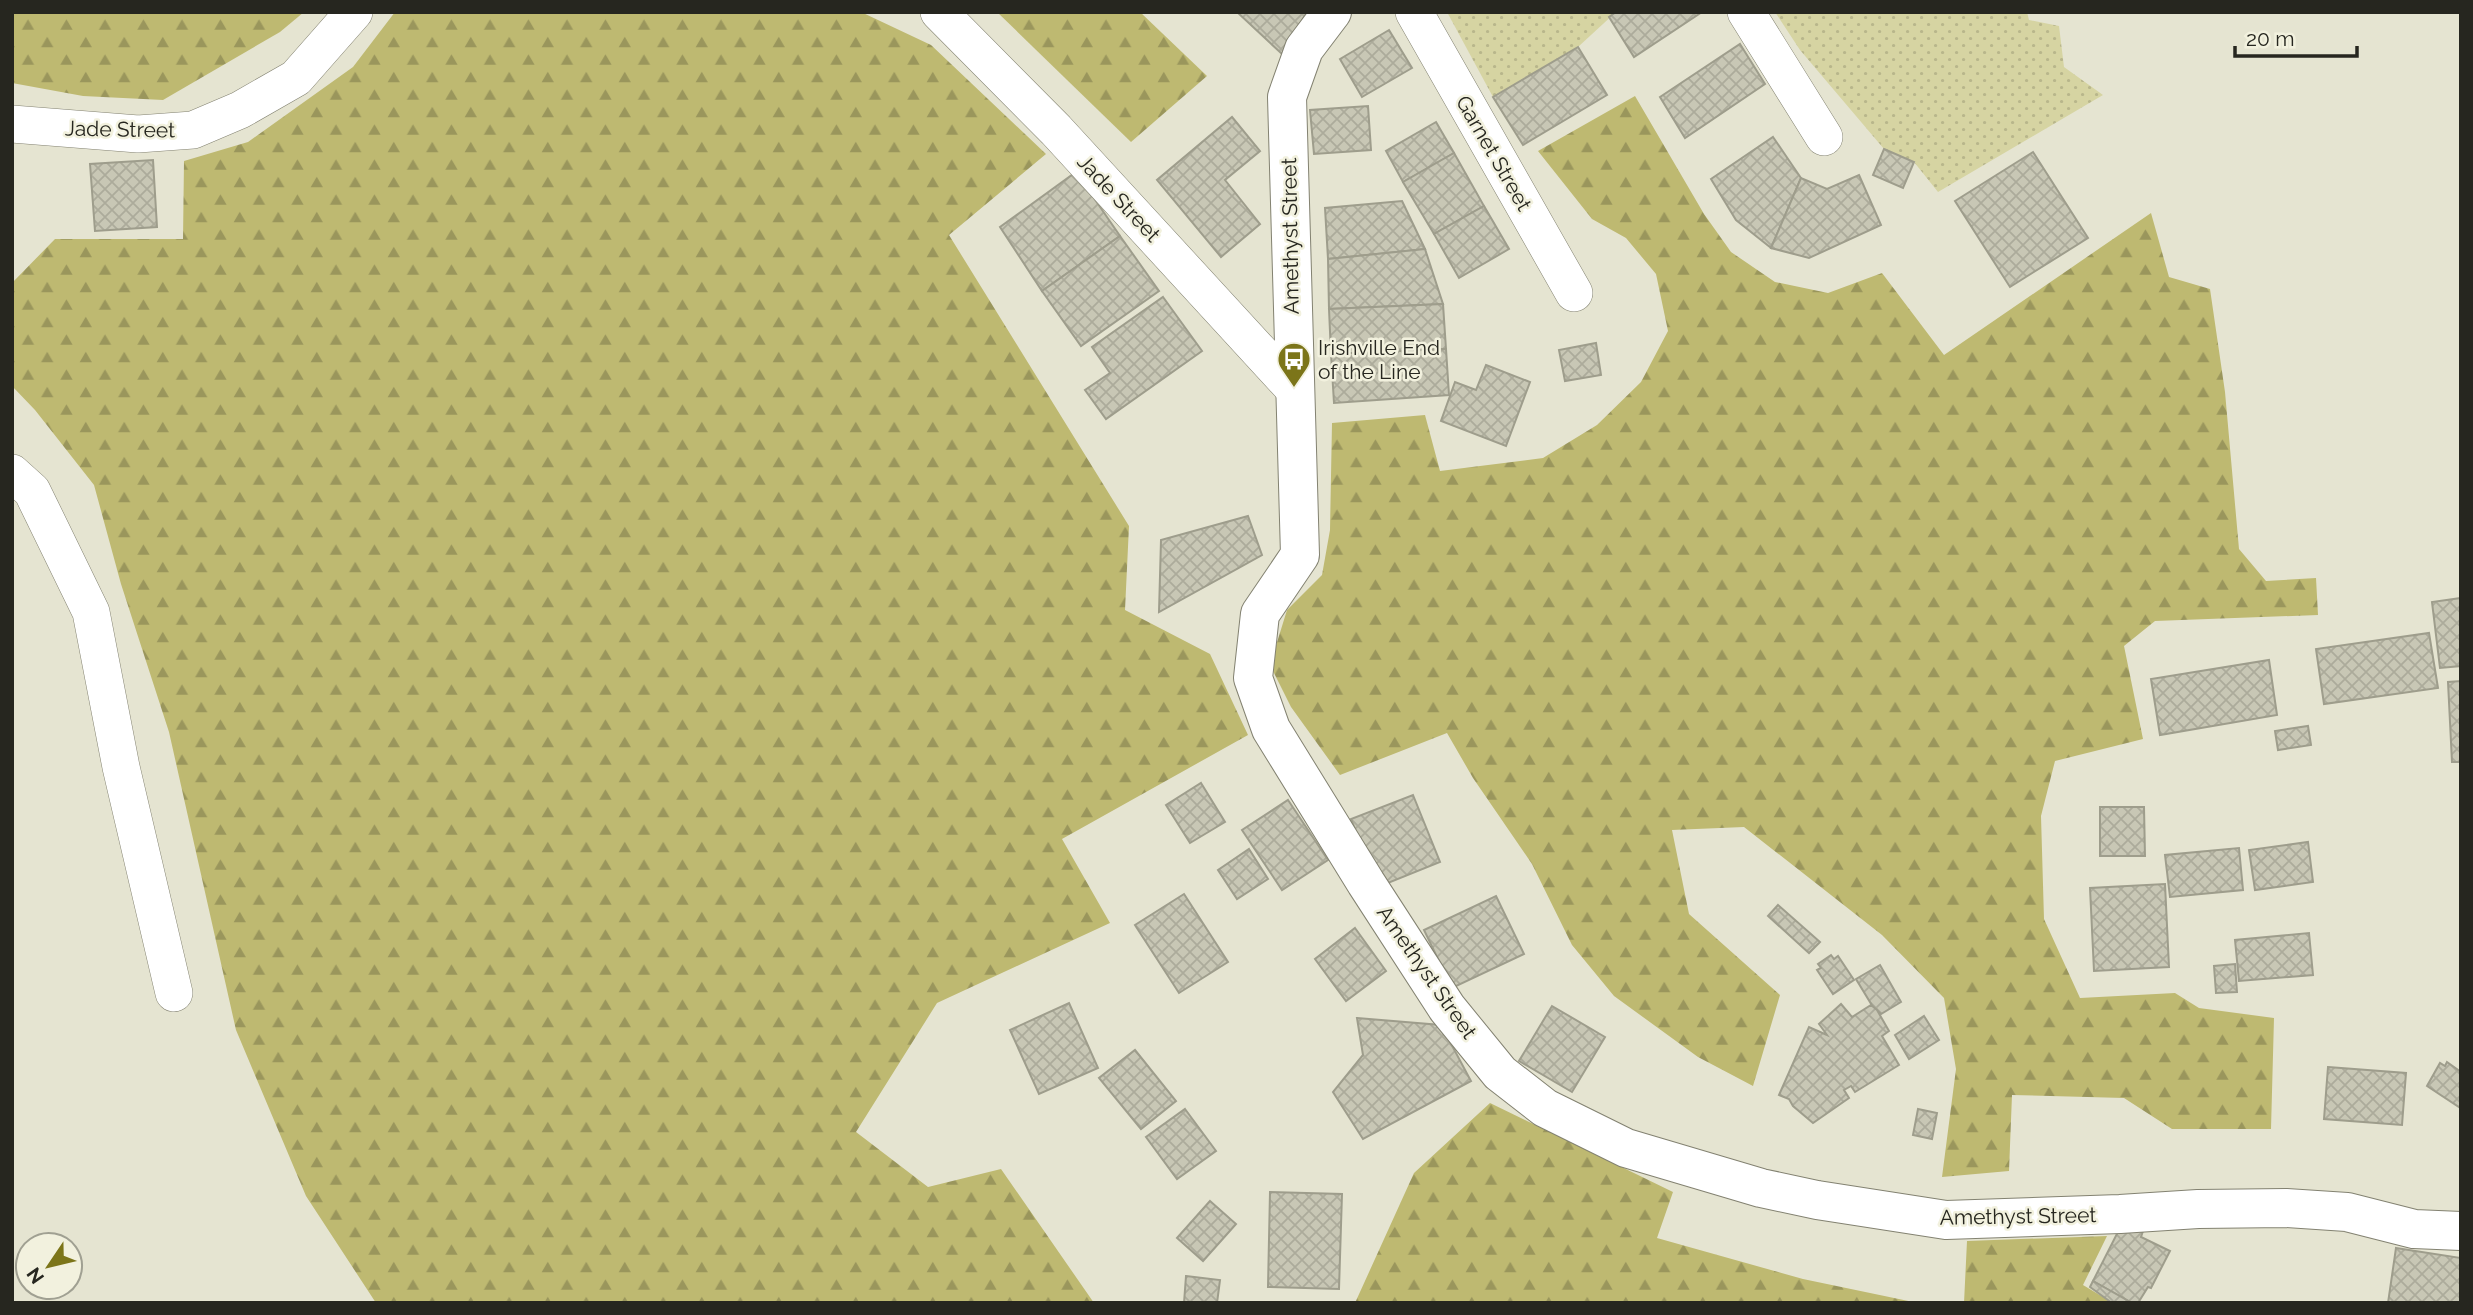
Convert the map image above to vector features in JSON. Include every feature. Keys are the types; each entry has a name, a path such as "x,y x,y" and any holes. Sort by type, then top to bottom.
{"street":[{"name":"Jade Street","path":"12,124 138,134 193,130 240,110 296,78 354,12"},
{"name":"Jade Street","path":"939,12 1056,130 1294,389"},
{"name":"Amethyst Street","path":"1332,12 1304,49 1287,97 1300,555 1260,614 1253,678 1271,729 1366,883 1447,1008 1500,1073 1545,1108 1626,1148 1761,1188 1817,1200 1946,1220 2198,1209 2286,1208 2347,1212 2414,1229 2461,1231"},
{"name":"Garnet Street","path":"1414,12 1574,293"},
{"path":"1746,12 1824,137"},
{"path":"12,473 32,491 91,612 121,767 174,993"}],"shaded area":[{"path":"1447,12 1616,12 1578,47 1493,97"},
{"path":"1775,12 2027,12 2029,20 2059,26 2064,67 2103,95 1938,192 1914,162 1884,149 1800,50"}],"green space":[{"path":"12,12 304,12 280,32 163,100 83,96 12,83"},
{"path":"395,12 861,12 931,45 1046,154 949,235 1129,526 1125,610 1210,654 1248,735 1062,839 1110,923 937,1003 856,1132 928,1187 1001,1169 1094,1303 376,1303 306,1196 236,1030 169,732 121,584 94,485 35,410 12,386 12,283 55,239 183,239 184,161 248,142 353,67"},
{"path":"997,12 1140,12 1207,76 1131,142"},
{"path":"1635,96 1704,214 1731,252 1775,282 1828,293 1882,273 1944,355 2151,213 2169,277 2210,289 2225,392 2239,549 2266,581 2316,578 2318,615 2155,621 2124,646 2143,739 2055,761 2041,816 2044,919 2080,998 2175,993 2199,1008 2274,1018 2271,1129 2172,1129 2124,1098 2012,1095 2009,1171 1942,1177 1956,1069 1944,998 1882,935 1744,827 1672,830 1689,914 1780,995 1753,1086 1698,1057 1614,996 1572,945 1532,864 1473,778 1447,733 1340,775 1291,707 1270,665 1287,610 1322,575 1330,530 1332,423 1425,415 1440,471 1543,458 1597,425 1641,382 1668,331 1656,274 1626,238 1592,219 1538,151"},
{"path":"1490,1103 1673,1192 1657,1238 1803,1279 1918,1303 1355,1303 1414,1173"},
{"path":"2107,1236 2083,1285 2113,1303 1964,1303 1967,1241"}],"building":[{"path":"1237,12 1307,12 1282,54"},
{"path":"1616,12 1702,12 1634,57 1609,17"},
{"path":"1389,30 1412,68 1362,97 1340,59"},
{"path":"1740,44 1765,84 1685,138 1660,97"},
{"path":"1578,47 1607,95 1523,145 1493,97"},
{"path":"1368,106 1371,150 1314,154 1310,110"},
{"path":"1232,117 1260,151 1225,180 1260,224 1221,257 1157,180"},
{"path":"1436,122 1454,153 1403,182 1386,151"},
{"path":"1773,137 1801,178 1771,248 1736,220 1711,179"},
{"path":"1884,149 1914,162 1903,188 1873,175"},
{"path":"2033,152 2088,238 2010,287 1955,201"},
{"path":"1454,153 1484,206 1434,234 1403,182"},
{"path":"153,160 157,227 95,231 90,164"},
{"path":"1076,172 1120,236 1042,291 1000,227"},
{"path":"1859,175 1881,225 1809,258 1771,248 1801,178 1827,189"},
{"path":"1402,201 1425,249 1328,259 1325,208"},
{"path":"1484,206 1509,249 1459,278 1434,234"},
{"path":"1120,236 1159,291 1081,346 1042,291"},
{"path":"1425,249 1443,304 1329,309 1328,259"},
{"path":"1163,297 1202,351 1106,419 1085,390 1110,373 1092,347"},
{"path":"1443,304 1446,349 1331,354 1329,309"},
{"path":"1596,343 1601,375 1565,381 1559,350"},
{"path":"1446,349 1449,395 1334,403 1331,354"},
{"path":"1486,365 1530,382 1506,446 1441,421 1455,382 1476,390"},
{"path":"1248,516 1262,555 1159,612 1161,540"},
{"path":"2461,598 2461,666 2440,668 2432,602"},
{"path":"2429,633 2438,688 2324,704 2316,649"},
{"path":"2269,660 2277,715 2160,735 2151,679"},
{"path":"2461,681 2461,762 2452,762 2448,682"},
{"path":"2308,726 2311,745 2278,750 2275,731"},
{"path":"1201,783 1225,822 1190,843 1166,805"},
{"path":"1413,795 1440,862 1378,887 1351,819"},
{"path":"1288,800 1328,860 1282,890 1242,830"},
{"path":"2100,807 2144,807 2145,856 2100,856"},
{"path":"2308,842 2313,882 2255,890 2249,850"},
{"path":"2239,848 2243,890 2170,897 2165,855"},
{"path":"1249,849 1268,879 1237,899 1218,870"},
{"path":"2165,884 2169,967 2094,971 2090,888"},
{"path":"1184,894 1228,962 1179,993 1135,925"},
{"path":"1496,896 1524,954 1452,988 1424,930"},
{"path":"1778,905 1820,942 1809,953 1768,916"},
{"path":"1355,928 1386,971 1346,1001 1315,959"},
{"path":"2309,933 2313,975 2239,981 2235,940"},
{"path":"1831,955 1834,959 1838,956 1854,980 1833,994 1817,970 1821,968 1818,964"},
{"path":"2235,964 2237,992 2216,993 2214,966"},
{"path":"1880,965 1901,1002 1881,1014 1873,1007 1856,979"},
{"path":"1069,1003 1098,1068 1039,1094 1010,1030"},
{"path":"1841,1004 1852,1017 1871,1005 1877,1010 1889,1031 1882,1036 1899,1065 1855,1092 1851,1086 1844,1090 1849,1098 1813,1123 1793,1106 1789,1099 1779,1095 1809,1027 1827,1035 1819,1024"},
{"path":"1552,1006 1605,1037 1572,1092 1519,1061"},
{"path":"1924,1016 1939,1040 1909,1059 1895,1035"},
{"path":"1357,1018 1441,1025 1471,1081 1363,1139 1333,1092 1363,1055"},
{"path":"1135,1050 1176,1101 1141,1129 1099,1078"},
{"path":"2447,1062 2461,1072 2459,1107 2427,1086 2440,1063 2445,1066"},
{"path":"2328,1067 2406,1073 2402,1125 2324,1119"},
{"path":"1185,1109 1216,1151 1177,1179 1146,1137"},
{"path":"1918,1109 1937,1113 1932,1139 1913,1135"},
{"path":"1270,1192 1342,1194 1339,1289 1268,1287"},
{"path":"1210,1201 1236,1224 1203,1261 1177,1238"},
{"path":"2125,1218 2143,1231 2141,1237 2170,1251 2151,1288 2148,1287 2138,1303 2132,1303 2093,1281"},
{"path":"2396,1248 2461,1258 2461,1303 2388,1303"},
{"path":"1186,1276 1220,1280 1217,1303 1184,1303"},
{"path":"2093,1281 2132,1303 2112,1303 2090,1287"}],"place":[{"name":"Irishville End of the Line","path":"1294,389"}]}
